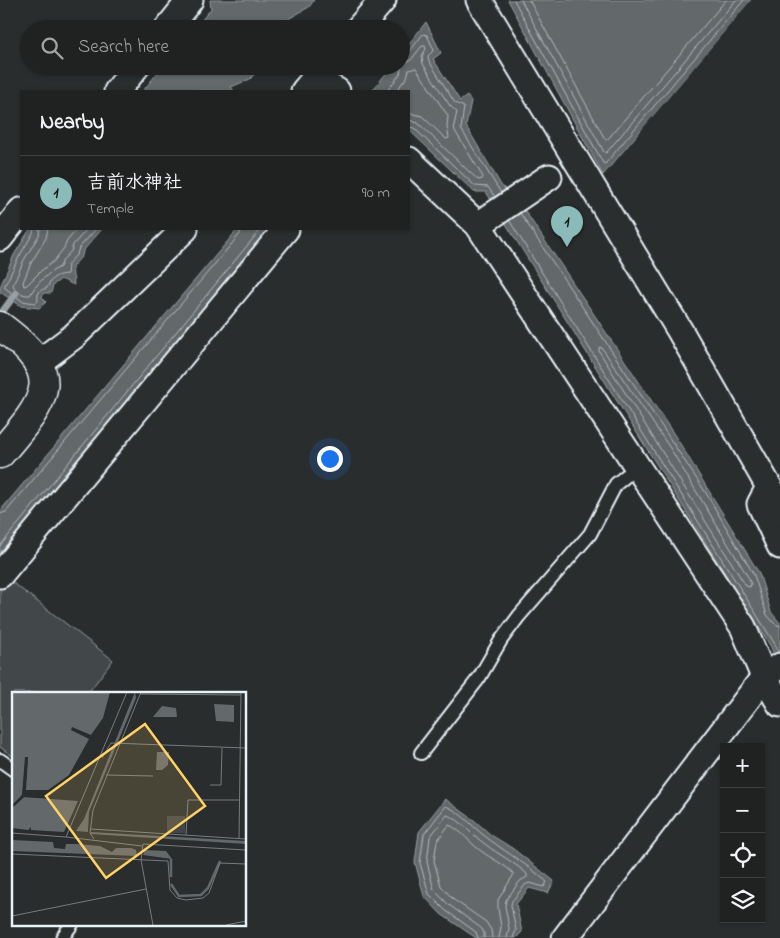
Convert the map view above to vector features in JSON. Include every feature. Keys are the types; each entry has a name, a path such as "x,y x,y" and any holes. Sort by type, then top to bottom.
{"street":[{"path":"174,20 190,0"},
{"path":"366,20 383,0"},
{"path":"478,0 680,331 775,496 760,504 780,546"},
{"path":"118,90 130,75"},
{"path":"305,90 318,75"},
{"path":"317,90 328,86 335,90"},
{"path":"410,161 478,225 772,672 780,704"},
{"path":"478,225 549,177"},
{"path":"0,238 20,212"},
{"path":"38,363 74,336 184,230"},
{"path":"0,575 285,230"},
{"path":"0,454 29,420 42,397 44,379 38,363 29,350 8,332"},
{"path":"565,938 772,672"}],"lane":[{"path":"421,753 479,678 501,640 519,616 590,534 616,484 638,466"},
{"path":"0,760 12,769"},
{"path":"62,938 71,926"}],"shaded area":[{"path":"8,579 113,660 89,692 12,692 12,756 0,747 0,589"}],"water":[{"path":"210,0 314,0 309,7 288,20 202,20 211,9"},
{"path":"508,0 751,0 603,175"},
{"path":"426,22 441,53 433,59 460,101 467,96 471,101 466,126 501,185 523,208 679,442 759,573 771,612 780,623 780,672 771,647 486,192 474,192 410,131 410,90 373,90 385,75 410,75 410,42"},
{"path":"156,75 254,75 250,79 231,87 233,90 144,90"},
{"path":"29,230 101,230 72,267 74,285 61,279 53,285 51,293 44,293 42,297 46,302 39,308 21,306 0,292 0,287 14,255"},
{"path":"237,230 267,230 0,554 0,511"},
{"path":"445,799 554,881 548,893 529,888 516,904 522,932 516,938 476,938 441,914 424,896 415,862 419,832"}],"pier":[{"path":"751,0 753,2 634,142 642,129"}],"waterway":[{"path":"0,315 16,293"}],"place":[{"name":"吉前水神社","path":"567,247"}]}
